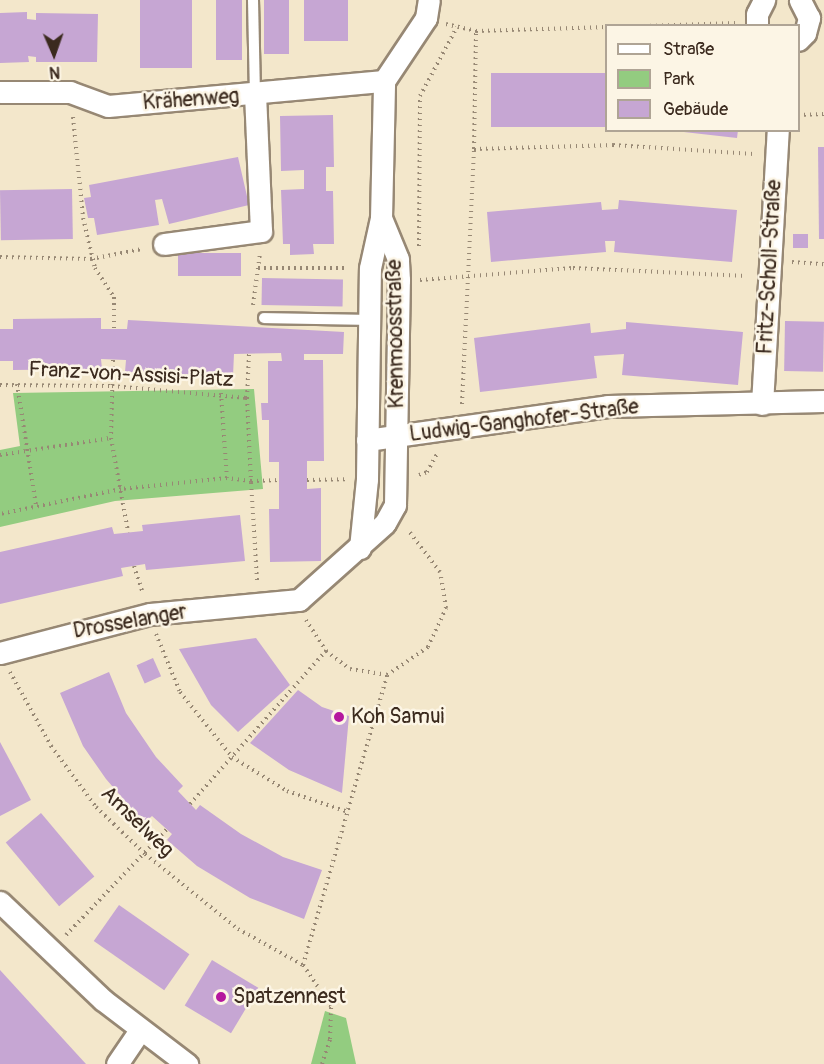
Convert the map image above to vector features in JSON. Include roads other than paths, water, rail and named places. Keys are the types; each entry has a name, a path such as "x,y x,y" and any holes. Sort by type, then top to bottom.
{"street":[{"path":"757,24 764,0"},
{"path":"800,38 805,33 809,18 801,0"},
{"path":"384,81 428,9"},
{"name":"Krähenweg","path":"0,92 70,92 108,106 255,95 384,81"},
{"name":"Krenmoosstraße","path":"360,548 367,478 370,267 381,218 384,81"},
{"path":"164,244 261,231 255,95"},
{"name":"Fritz-Scholl-Straße","path":"762,404 778,132"},
{"name":"Krenmoosstraße","path":"360,548 385,523 395,506 398,437 398,259 381,218"},
{"name":"Ludwig-Ganghofer-Straße","path":"367,440 608,406 824,401"},
{"name":"Drosselanger","path":"2,658 150,614 299,600 360,548"},
{"path":"0,902 140,1030 187,1064"},
{"path":"117,1064 140,1030"}],"lane":[{"path":"253,0 255,95"},
{"path":"264,318 368,320"}],"place":[{"name":"Koh Samui","path":"339,717"},
{"name":"Spatzennest","path":"221,997"}]}
